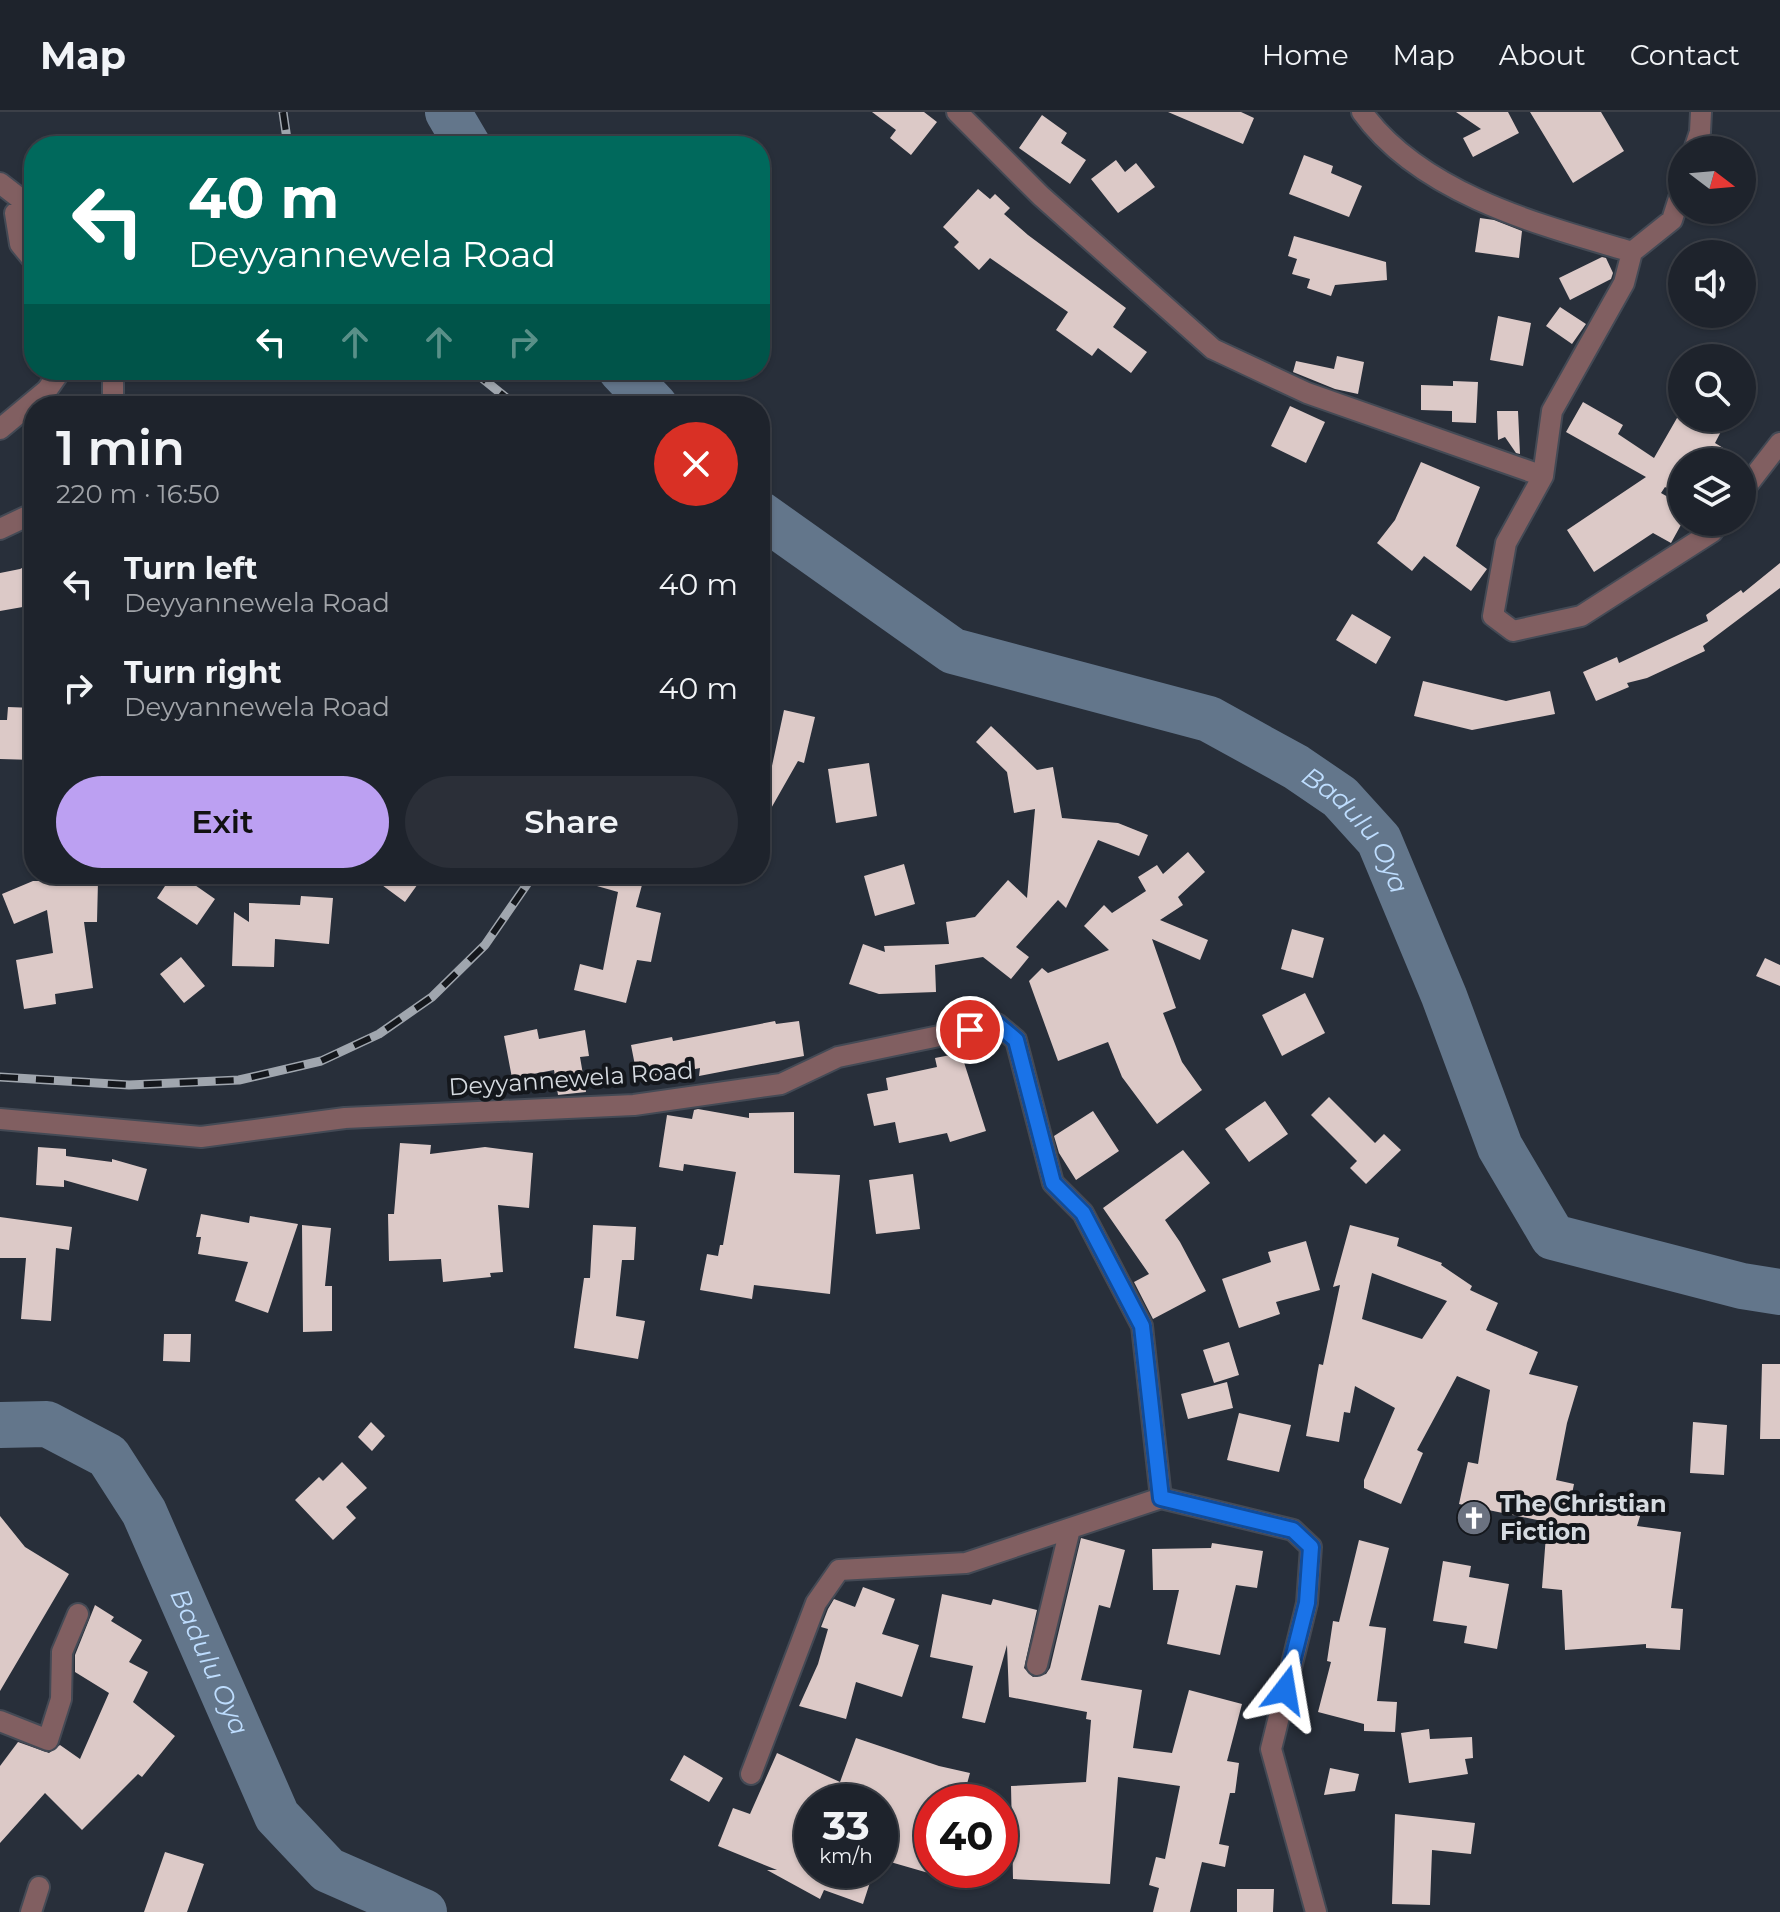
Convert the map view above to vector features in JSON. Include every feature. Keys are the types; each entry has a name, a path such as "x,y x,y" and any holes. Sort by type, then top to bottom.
{"street":[{"path":"957,112 1041,196 1213,349 1307,393 1543,476"},
{"path":"1362,112 1370,124 1414,165 1478,199 1543,226 1632,252"},
{"path":"1699,136 1701,112"},
{"path":"0,183 24,200"},
{"path":"24,210 15,213 20,244 24,249"},
{"path":"1668,223 1632,252 1624,283 1552,411 1543,476 1506,543 1493,616 1513,631 1581,616 1706,536"},
{"path":"40,396 54,380"},
{"path":"0,429 24,409"},
{"path":"1756,474 1780,443"},
{"path":"0,529 24,518"},
{"name":"Deyyannewela Road","path":"0,1119 201,1137 345,1118 634,1105 781,1084 838,1057 997,1024 1016,1040 1053,1183 1083,1213 1142,1326 1161,1498"},
{"path":"751,1774 816,1603 839,1570 966,1563 1161,1498 1293,1530 1311,1547 1307,1603 1271,1749 1316,1912"},
{"path":"1037,1665 1070,1529"},
{"path":"0,1721 48,1740 61,1699 62,1652 78,1614"},
{"path":"31,1912 39,1887"}],"building":[{"path":"872,112 924,112 937,122 911,155 890,138 896,130"},
{"path":"1168,112 1241,112 1254,118 1243,144"},
{"path":"1456,112 1508,112 1519,133 1473,157 1463,138 1481,129"},
{"path":"1530,112 1601,112 1624,151 1573,183"},
{"path":"1042,115 1067,133 1061,143 1086,160 1070,184 1019,148"},
{"path":"1304,155 1333,166 1331,173 1362,186 1349,217 1289,194"},
{"path":"1116,160 1125,172 1136,163 1155,187 1118,213 1091,179"},
{"path":"978,189 990,199 995,194 1010,208 1004,214 1028,235 1126,308 1113,327 1147,352 1131,373 1098,348 1092,356 1056,330 1068,312 990,258 979,270 954,247 959,242 943,227"},
{"path":"1480,218 1522,231 1519,258 1475,252"},
{"path":"1294,236 1386,262 1387,280 1335,285 1331,296 1307,288 1310,279 1292,274 1297,259 1288,256"},
{"path":"1602,257 1606,258 1613,273 1611,279 1570,300 1559,278"},
{"path":"1560,307 1586,324 1572,344 1546,326"},
{"path":"1498,316 1531,323 1523,366 1490,360"},
{"path":"1337,356 1364,362 1358,394 1335,389 1293,372 1296,361 1334,369"},
{"path":"1453,381 1478,382 1476,423 1452,422 1452,411 1421,410 1421,385 1453,386"},
{"path":"1583,402 1623,425 1618,434 1654,458 1669,432 1721,432 1715,443 1723,448 1668,448 1668,489 1665,487 1661,493 1668,497 1668,536 1675,536 1671,543 1653,533 1594,572 1567,530 1646,477 1566,432"},
{"path":"1290,406 1325,422 1306,463 1271,446"},
{"path":"1497,411 1518,411 1520,454 1505,437 1498,440"},
{"path":"1421,462 1480,487 1456,546 1487,569 1471,591 1424,556 1412,571 1377,543 1395,520"},
{"path":"1780,563 1780,588 1703,646 1705,651 1647,678 1627,683 1629,687 1596,701 1583,672 1617,657 1619,663 1708,621 1706,615 1741,590 1743,593"},
{"path":"24,567 24,607 0,611 0,573"},
{"path":"1352,614 1391,637 1376,664 1336,640"},
{"path":"1423,681 1506,701 1550,691 1555,714 1472,730 1414,716"},
{"path":"8,707 24,708 24,760 0,759 0,720 7,720"},
{"path":"784,710 815,717 804,763 798,761 770,810 770,775"},
{"path":"991,726 1037,770 1053,767 1062,818 1118,823 1148,835 1139,856 1098,840 1066,908 1058,900 1016,947 1029,957 1011,979 983,957 935,965 936,992 879,994 849,984 863,944 885,952 884,946 949,944 946,922 975,917 1008,880 1027,898 1035,809 1014,813 1007,772 976,742"},
{"path":"869,763 877,816 836,823 828,769"},
{"path":"1188,852 1205,872 1178,897 1183,905 1160,920 1208,940 1200,960 1152,939 1176,1008 1163,1013 1182,1062 1202,1090 1157,1124 1122,1077 1108,1042 1058,1061 1029,981 1042,968 1048,973 1109,950 1084,926 1104,905 1112,913 1146,891 1138,877 1157,865 1163,874"},
{"path":"904,864 915,904 875,916 864,876"},
{"path":"26,884 98,884 97,922 84,922 93,988 55,994 56,1004 24,1009 16,960 53,953 47,910 14,924 2,894"},
{"path":"166,884 193,884 215,899 197,925 157,898"},
{"path":"381,884 418,884 405,902"},
{"path":"590,884 642,884 636,907 661,913 651,962 637,960 626,1003 574,990 580,964 603,970 618,892"},
{"path":"301,896 333,898 329,944 275,939 274,967 232,966 234,912 249,922 249,903 300,905"},
{"path":"1292,929 1324,938 1313,978 1281,969"},
{"path":"181,957 205,986 184,1003 160,974"},
{"path":"1765,958 1780,965 1780,986 1756,976"},
{"path":"1305,993 1325,1033 1282,1056 1262,1015"},
{"path":"775,1021 776,1024 799,1021 804,1056 699,1076 700,1068 638,1081 631,1045 672,1037 673,1041"},
{"path":"537,1029 539,1039 585,1030 589,1056 580,1057 586,1092 558,1095 554,1070 512,1078 504,1036"},
{"path":"961,1053 986,1131 950,1142 947,1133 899,1143 895,1122 874,1126 867,1094 888,1090 886,1078 937,1067 935,1058"},
{"path":"1329,1097 1375,1143 1384,1134 1401,1150 1366,1184 1350,1168 1357,1161 1311,1115"},
{"path":"1265,1101 1288,1134 1249,1162 1225,1129"},
{"path":"694,1110 749,1118 749,1113 794,1112 794,1173 840,1175 830,1294 754,1285 752,1299 700,1290 707,1254 718,1256 720,1245 723,1245 736,1172 684,1164 683,1171 659,1167 667,1115 692,1119"},
{"path":"1093,1111 1119,1151 1076,1180 1059,1153 1054,1136"},
{"path":"400,1143 431,1145 430,1154 485,1147 533,1153 529,1208 498,1205 503,1272 490,1273 491,1277 443,1282 441,1259 389,1261 388,1214 394,1214"},
{"path":"38,1147 66,1149 66,1156 112,1162 112,1159 147,1169 138,1201 64,1180 64,1187 36,1185"},
{"path":"1183,1150 1210,1183 1165,1220 1206,1291 1153,1319 1134,1282 1149,1274 1103,1208"},
{"path":"913,1174 920,1229 876,1234 869,1180"},
{"path":"201,1214 249,1223 250,1216 298,1224 268,1313 235,1301 248,1262 198,1254 201,1237 196,1237"},
{"path":"0,1217 72,1227 69,1250 56,1248 51,1321 21,1319 26,1258 0,1258"},
{"path":"302,1225 331,1228 325,1286 332,1286 332,1331 303,1332"},
{"path":"593,1225 636,1227 634,1260 622,1260 616,1316 645,1321 638,1359 574,1348 584,1278 590,1278"},
{"path":"1350,1225 1399,1238 1397,1246 1442,1263 1472,1286 1470,1290 1498,1303 1486,1330 1538,1352 1529,1374 1578,1386 1556,1480 1574,1484 1570,1504 1641,1513 1637,1526 1681,1532 1671,1608 1683,1609 1680,1650 1646,1648 1646,1644 1565,1650 1562,1590 1542,1588 1547,1522 1459,1504 1468,1462 1478,1464 1490,1390 1457,1376 1417,1450 1423,1453 1401,1504 1364,1488 1364,1480 1395,1408 1355,1386 1350,1413 1344,1412 1339,1442 1306,1436 1319,1364 1323,1365 1340,1285 1333,1287","holes":["1372,1273 1447,1301 1422,1339 1362,1319"]},
{"path":"1306,1241 1320,1290 1276,1302 1280,1314 1239,1328 1222,1279 1271,1262 1268,1252"},
{"path":"164,1334 191,1334 190,1362 163,1361"},
{"path":"1229,1342 1239,1375 1214,1383 1203,1350"},
{"path":"1762,1364 1780,1364 1780,1439 1760,1439"},
{"path":"1227,1382 1233,1408 1188,1419 1181,1394"},
{"path":"1239,1413 1291,1425 1279,1472 1227,1460"},
{"path":"371,1422 385,1436 372,1451 358,1437"},
{"path":"1693,1422 1727,1425 1724,1475 1690,1473"},
{"path":"342,1462 367,1488 346,1507 356,1518 333,1540 295,1500 319,1477 323,1481"},
{"path":"0,1516 25,1547 69,1574 0,1691"},
{"path":"1081,1538 1125,1550 1110,1608 1099,1605 1081,1680 1142,1690 1133,1748 1172,1753 1189,1690 1242,1704 1227,1761 1239,1763 1235,1793 1230,1793 1219,1844 1229,1846 1225,1867 1202,1862 1190,1912 1153,1912 1159,1888 1149,1885 1156,1857 1165,1859 1180,1786 1118,1777 1110,1884 1018,1879 1018,1786 1086,1782 1091,1720 1086,1719 1087,1712 1009,1697 1007,1645 985,1723 962,1718 973,1666 930,1657 942,1594 991,1605 993,1599 1037,1610 1024,1668 1033,1677 1046,1674"},
{"path":"1359,1540 1389,1548 1369,1626 1386,1628 1377,1701 1397,1702 1395,1732 1364,1731 1364,1724 1318,1712 1331,1662 1327,1661 1333,1621 1339,1622"},
{"path":"1212,1543 1263,1551 1257,1588 1236,1585 1220,1655 1167,1644 1179,1590 1153,1590 1152,1549 1211,1548"},
{"path":"1443,1561 1471,1566 1469,1577 1509,1584 1497,1649 1464,1643 1467,1626 1433,1621"},
{"path":"863,1587 895,1599 882,1634 919,1645 902,1697 856,1682 846,1719 799,1706 818,1664 828,1629 821,1627 828,1609 834,1599 855,1607"},
{"path":"95,1605 114,1617 111,1621 142,1640 129,1662 148,1672 133,1702 175,1736 142,1777 138,1774 82,1830 45,1793 0,1843 0,1766 18,1742 49,1753 60,1745 80,1759 109,1693 75,1672 75,1655"},
{"path":"1429,1729 1430,1739 1472,1737 1473,1758 1465,1759 1468,1774 1409,1783 1401,1733"},
{"path":"856,1738 939,1766 970,1773 967,1784 914,1784 914,1869 898,1864 898,1784 794,1784 794,1885 767,1870 777,1870 718,1846 733,1808 750,1814 777,1753 840,1782"},
{"path":"684,1755 723,1778 709,1802 670,1780"},
{"path":"1330,1768 1359,1774 1355,1791 1324,1795"},
{"path":"1395,1814 1475,1823 1471,1854 1432,1850 1430,1905 1392,1904"},
{"path":"165,1852 204,1864 187,1912 144,1912"},
{"path":"800,1888 868,1888 863,1904 824,1890 820,1899"},
{"path":"1237,1889 1274,1889 1273,1912 1237,1912"}],"waterway":[{"path":"448,112 462,136"},
{"name":"Badulu Oya","path":"630,380 646,396"},
{"name":"Badulu Oya","path":"770,521 953,651 1209,719 1296,767 1340,797 1379,840 1444,996 1500,1147 1553,1237 1742,1286 1780,1292"},
{"name":"Badulu Oya","path":"0,1425 47,1424 108,1456 144,1512 277,1816 328,1870 424,1912"}],"railway":[{"path":"283,112 287,136"},
{"path":"484,380 504,396"},
{"path":"0,1077 129,1085 239,1080 321,1061 379,1034 432,997 485,945 527,884"}],"place":[{"name":"The Christian Fiction","path":"1474,1518"}],"route":[{"path":"970,1030 997,1024 1016,1040 1053,1183 1083,1213 1142,1326 1161,1498 1293,1530 1311,1547 1307,1603 1285,1690"}]}
